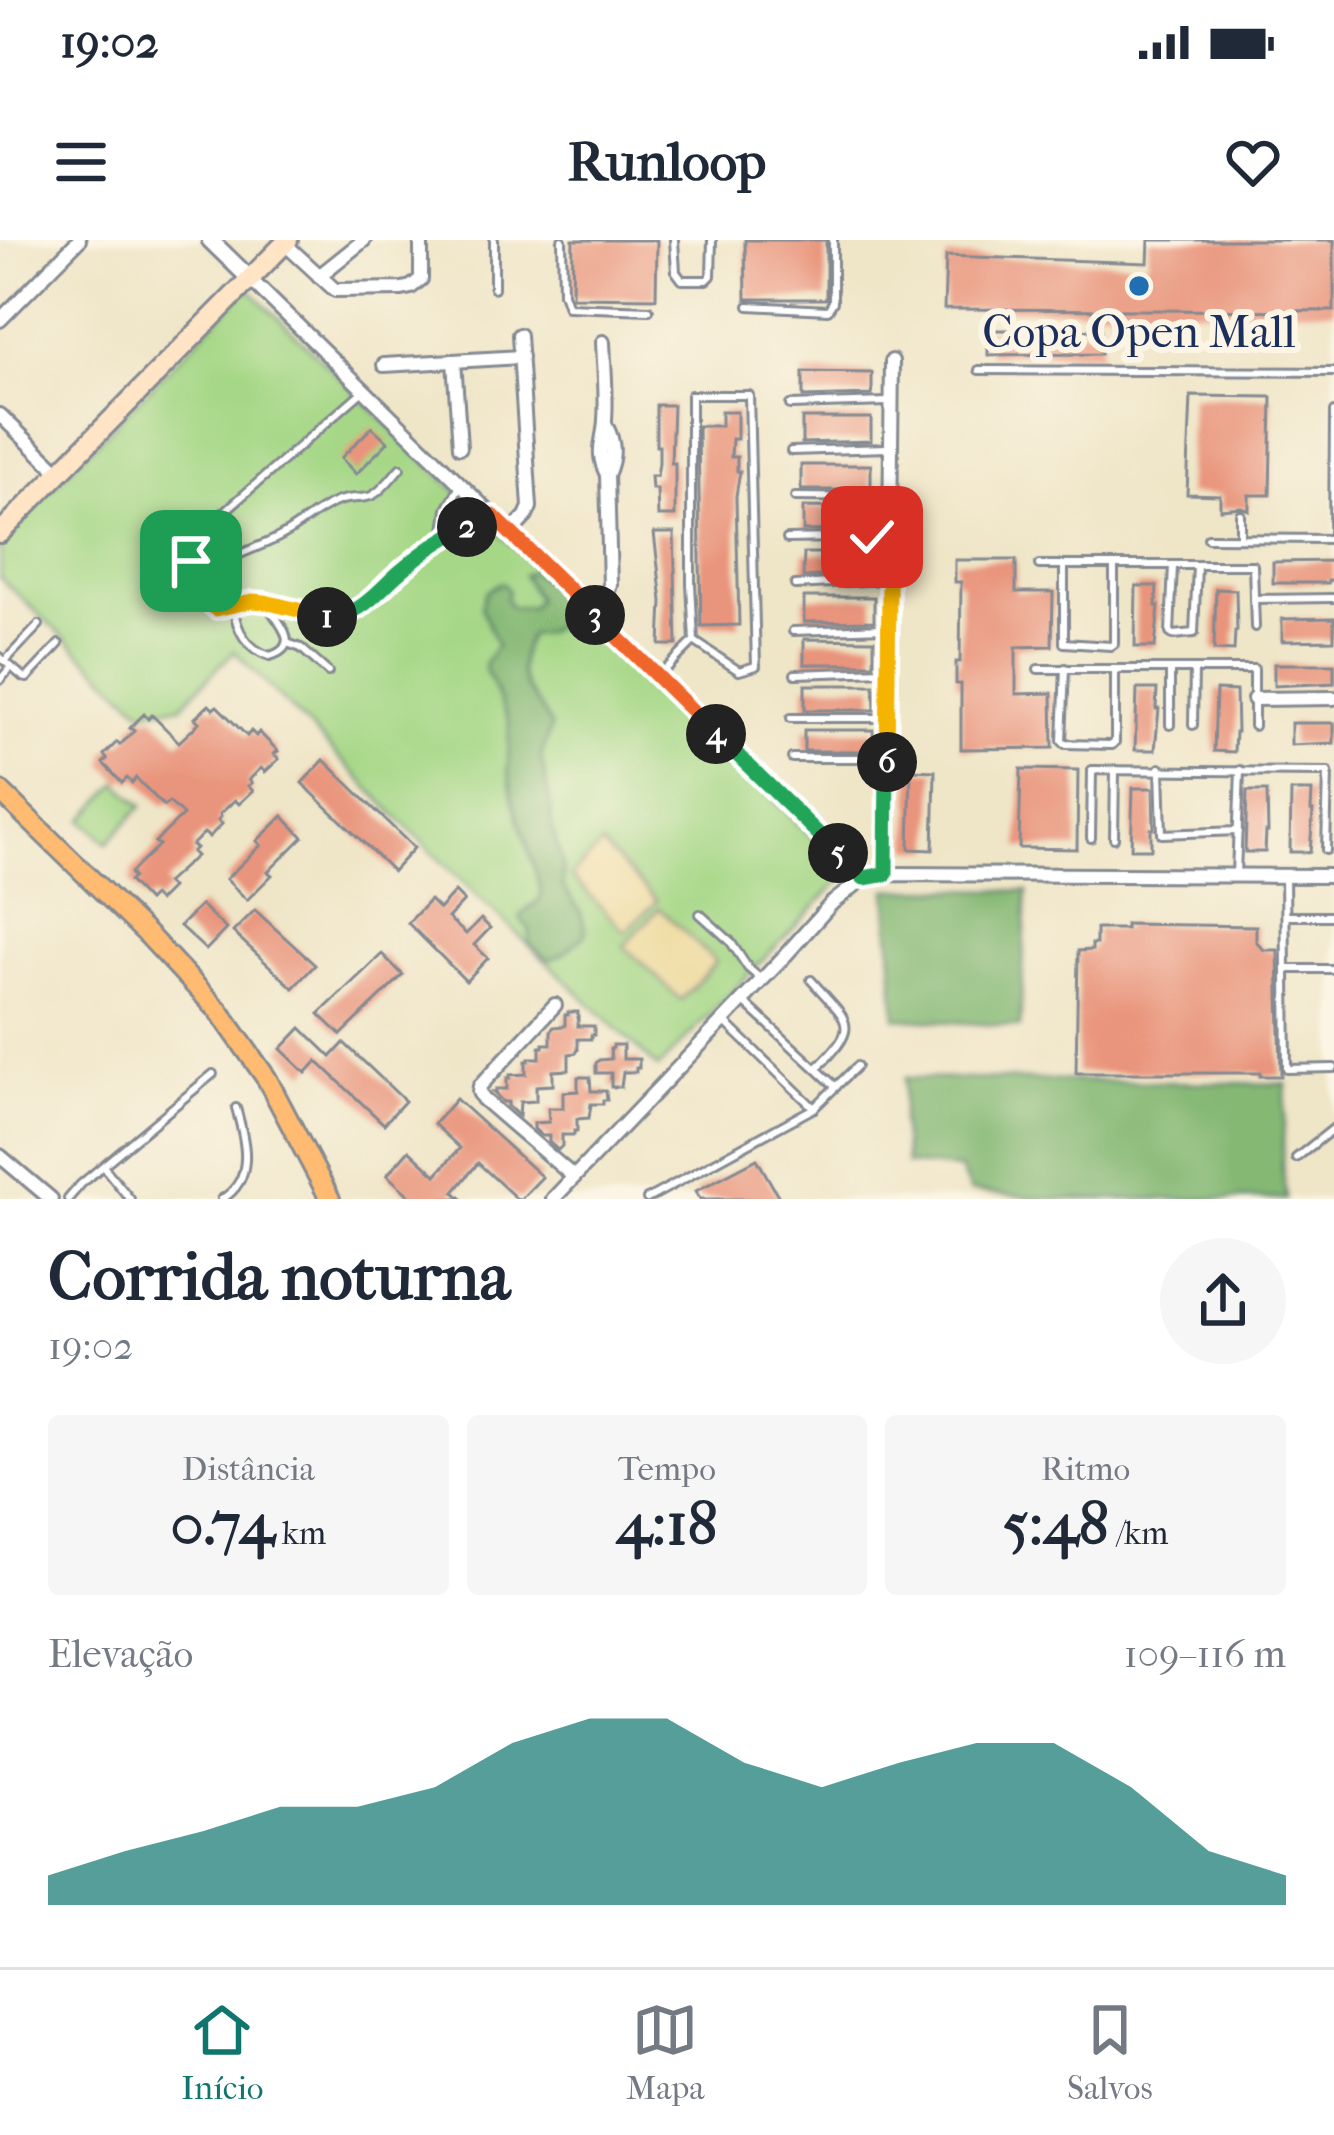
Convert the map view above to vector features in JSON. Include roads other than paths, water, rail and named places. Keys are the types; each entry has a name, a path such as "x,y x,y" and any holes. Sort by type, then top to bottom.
{"main road":[{"path":"0,533 286,242"},
{"path":"0,791 193,981 227,1021 267,1079 329,1199"}],"street":[{"path":"0,320 79,240"},
{"path":"210,240 864,878"},
{"path":"319,276 364,240"},
{"path":"421,240 421,279"},
{"path":"286,242 334,290 402,289 421,279"},
{"path":"421,279 437,284"},
{"path":"510,533 530,507 519,335"},
{"path":"590,611 610,589 607,475 599,446 606,426 603,342"},
{"path":"385,365 520,357"},
{"path":"454,361 460,446"},
{"path":"886,874 892,361"},
{"path":"0,415 59,472"},
{"path":"1254,699 1334,698"},
{"path":"553,1199 831,904 864,878 886,874 1334,876"},
{"path":"555,1005 479,1092 574,1178"},
{"path":"0,1156 45,1197"}],"lane":[{"path":"494,240 494,288"},
{"path":"562,240 563,293 568,307 649,310"},
{"path":"674,240 676,272 682,280 694,281 711,276 712,240"},
{"path":"749,306 828,310 833,302 833,240"},
{"path":"979,370 1334,372"},
{"path":"364,390 193,541 191,561 209,605 216,609 252,601 329,617 353,613 442,538 493,516"},
{"path":"658,677 694,641 692,395 749,395 756,666 739,671 694,641"},
{"path":"790,405 892,402"},
{"path":"1208,538 1334,539 1334,412"},
{"path":"791,452 891,448"},
{"path":"201,583 223,562 273,541 327,506 355,496 373,496 400,468"},
{"path":"442,538 447,509 461,485"},
{"path":"795,497 890,498"},
{"path":"454,533 464,515 481,504"},
{"path":"1240,514 1240,538"},
{"path":"788,539 890,537"},
{"path":"1039,565 1253,565 1255,627"},
{"path":"1064,567 1064,643 1111,646 1114,566"},
{"path":"1173,566 1173,635 1195,633 1197,566"},
{"path":"795,585 890,580"},
{"path":"1254,599 1334,598"},
{"path":"232,607 242,638 264,655 277,655 287,637 265,602"},
{"path":"0,680 5,662 39,625"},
{"path":"793,631 889,628"},
{"path":"287,643 301,648 328,672"},
{"path":"5,662 27,677 59,644"},
{"path":"1065,668 1062,741 1112,745 1115,668"},
{"path":"1038,669 1254,669 1254,725"},
{"path":"1192,725 1193,669"},
{"path":"1170,670 1170,724"},
{"path":"795,674 889,671"},
{"path":"791,718 888,718"},
{"path":"792,758 887,758"},
{"path":"1160,769 1162,834 1238,831"},
{"path":"1091,838 1092,770 1328,772 1326,850"},
{"path":"1114,838 1115,770"},
{"path":"1236,875 1240,770"},
{"path":"1285,875 1287,1069 1334,1069"},
{"path":"700,914 762,980"},
{"path":"1286,916 1334,916"},
{"path":"1287,969 1334,969"},
{"path":"811,980 839,1012 846,1035 817,1068"},
{"path":"742,1000 836,1087"},
{"path":"724,1020 814,1108"},
{"path":"647,1199 814,1108 857,1066"},
{"path":"68,1199 213,1074"},
{"path":"222,1199 232,1193 244,1165 247,1144 236,1108"},
{"path":"1296,1158 1334,1128"},
{"path":"104,1166 130,1199"}],"place":[{"name":"Copa Open Mall","path":"1139,286"}]}
